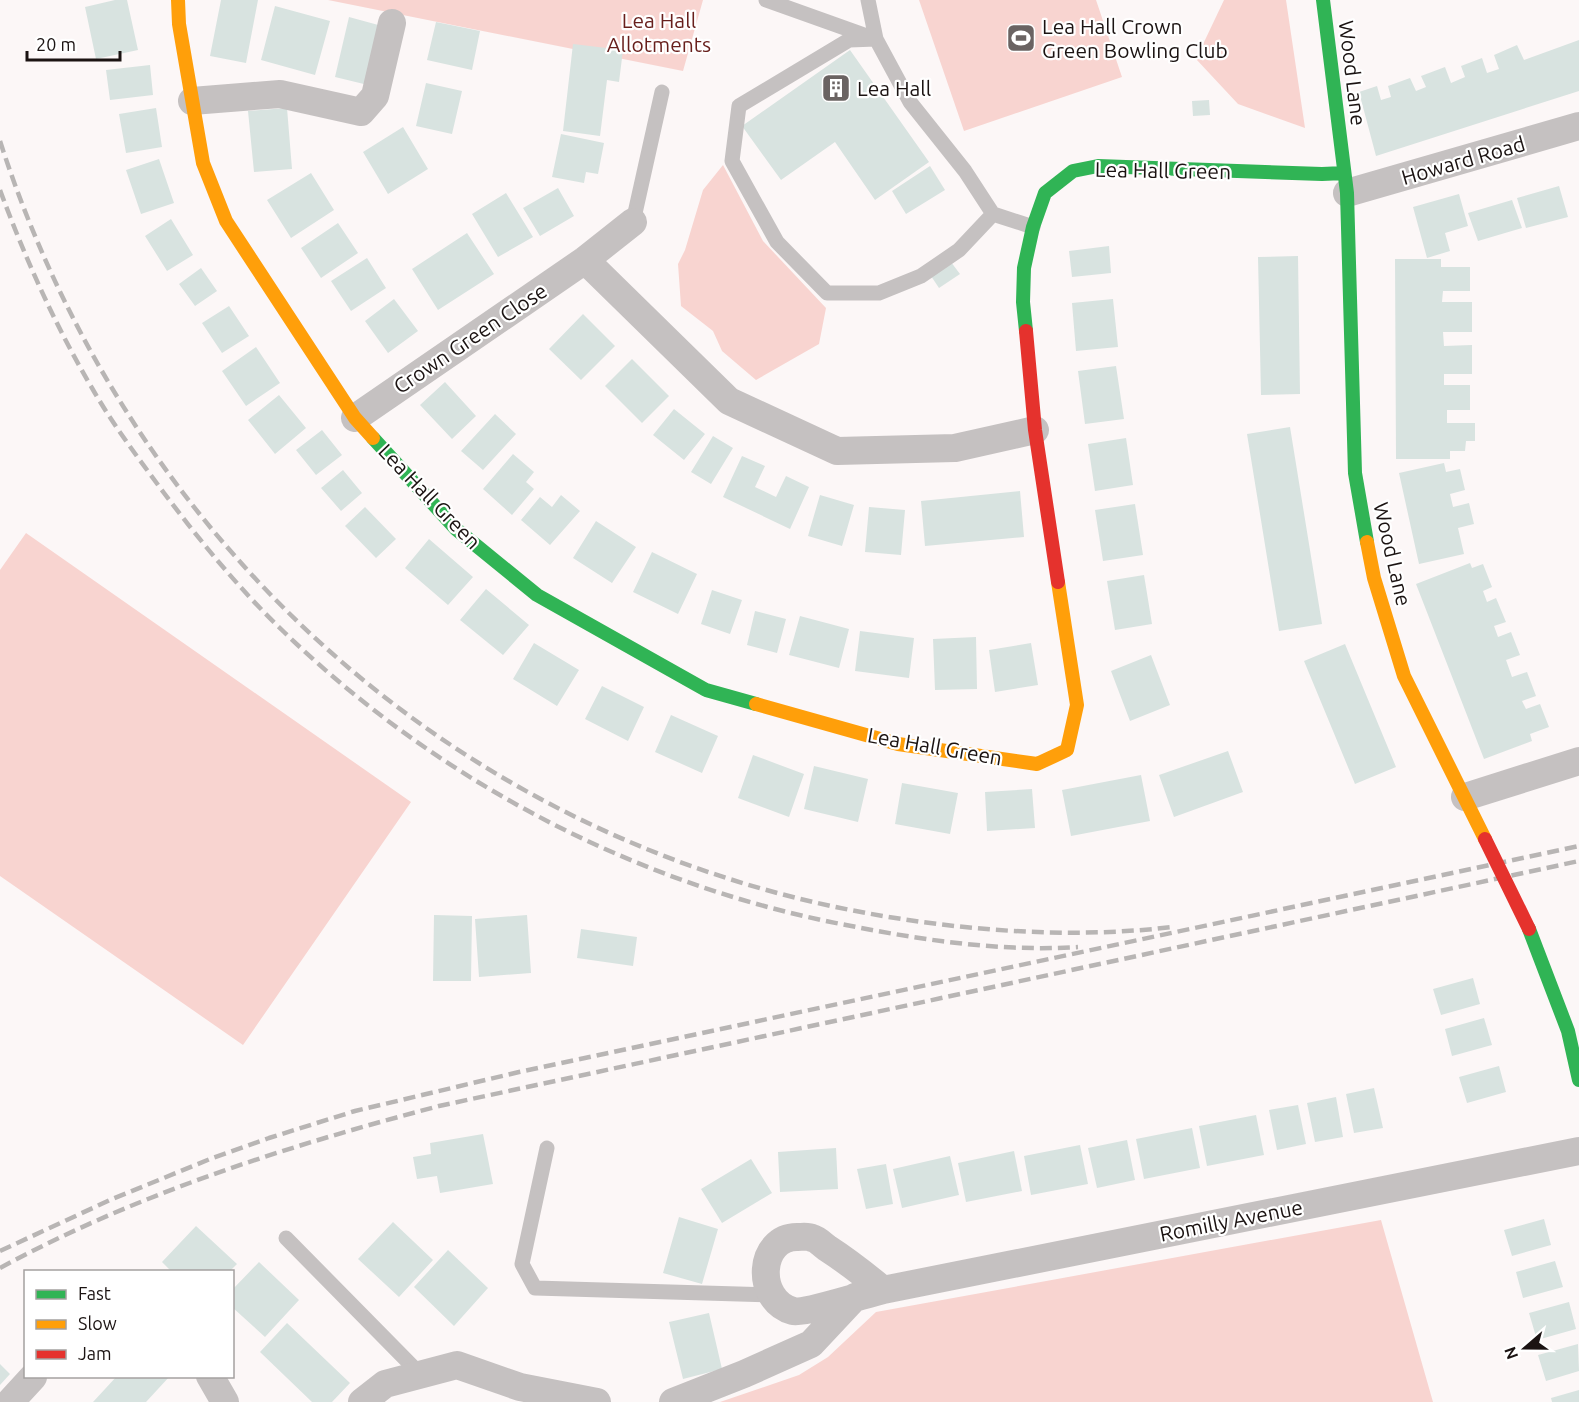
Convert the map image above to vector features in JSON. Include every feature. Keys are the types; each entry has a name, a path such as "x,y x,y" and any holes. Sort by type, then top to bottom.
{"street":[{"name":"Lea Hall Green","path":"178,0 179,24 203,163 226,221 355,418 456,529 537,595 706,690 898,744 1036,764 1067,750 1077,705 1035,430 1023,302 1024,268 1033,227 1045,193 1073,171 1098,166 1322,174 1346,183"},
{"name":"Wood Lane","path":"1323,0 1346,183 1355,473 1374,578 1404,676 1529,929 1573,1032 1579,1080"},
{"path":"192,101 280,94 361,112 375,96 392,23"},
{"name":"Howard Road","path":"1346,183 1579,126"},
{"name":"Crown Green Close","path":"355,418 585,260 633,222"},
{"path":"585,260 729,401 837,451 955,448 1035,430"},
{"path":"1465,797 1579,761"},
{"name":"Romilly Avenue","path":"770,1295 793,1311 814,1308 869,1293 1579,1151"},
{"path":"673,1402 811,1344 869,1293 855,1268 812,1237 787,1237 773,1246 764,1276 770,1295"},
{"path":"362,1402 385,1384 457,1365 520,1387 597,1402"},
{"path":"11,1402 32,1378"},
{"path":"211,1378 225,1402"}],"lane":[{"path":"766,0 876,39"},
{"path":"868,0 876,39 910,102 964,171 993,214 1033,227"},
{"path":"876,39 849,40 740,106 732,161 777,242 827,293 879,293 921,276 959,250 993,214"},
{"path":"633,222 662,92"},
{"path":"547,1148 522,1264 535,1288 770,1295"},
{"path":"286,1238 421,1375"}],"green space":[{"name":"Lea Hall Allotments","path":"328,0 703,0 683,71"},
{"name":"Lea Hall Crown Green Bowling Club","path":"919,0 1096,0 1122,77 964,131"},
{"path":"1224,0 1286,0 1305,128 1238,104 1196,59"},
{"path":"723,165 763,241 826,308 819,344 756,380 722,351 713,331 681,306 678,264 685,250 703,190"},
{"path":"26,533 411,802 243,1045 0,876 0,570"},
{"path":"1381,1220 1433,1402 720,1402 799,1375 828,1357 876,1312"}],"building":[{"path":"115,0 127,0 138,50 96,59 85,7"},
{"path":"221,0 258,0 246,63 210,56"},
{"path":"275,6 330,21 315,75 261,60"},
{"path":"349,17 382,26 368,85 335,77"},
{"path":"436,22 480,31 472,70 427,60"},
{"path":"1579,40 1579,91 1376,156 1359,92 1377,86 1381,100 1391,97 1388,86 1410,78 1416,91 1426,87 1421,76 1445,67 1451,83 1465,77 1461,66 1482,58 1487,73 1499,69 1494,55 1517,45 1524,60"},
{"path":"573,44 623,50 619,82 607,80 600,136 563,131"},
{"name":"Lea Hall","path":"850,50 929,162 875,200 835,142 781,180 742,126"},
{"path":"150,65 153,95 110,100 106,70"},
{"path":"426,83 462,91 452,134 416,126"},
{"path":"1209,100 1210,115 1193,116 1192,101"},
{"path":"156,108 162,147 126,153 119,114"},
{"path":"287,108 292,169 254,172 248,111"},
{"path":"403,127 428,169 388,194 363,152"},
{"path":"561,134 604,143 598,174 586,172 584,183 552,177"},
{"path":"159,159 174,203 141,214 126,170"},
{"path":"930,166 945,190 906,214 892,191"},
{"path":"311,173 334,210 291,238 267,200"},
{"path":"1559,186 1568,217 1526,228 1517,198"},
{"path":"558,188 574,216 540,236 523,208"},
{"path":"506,193 533,237 498,257 472,214"},
{"path":"1459,194 1468,226 1445,233 1450,251 1427,258 1413,207"},
{"path":"1512,200 1522,228 1478,241 1468,213"},
{"path":"171,219 193,255 167,271 145,236"},
{"path":"338,223 358,253 321,278 301,248"},
{"path":"467,233 494,274 438,310 412,269"},
{"path":"1109,246 1111,273 1072,277 1069,251"},
{"path":"1298,256 1300,394 1261,395 1258,257"},
{"path":"367,258 386,288 351,311 331,281"},
{"path":"1395,259 1441,259 1441,267 1470,267 1470,291 1443,291 1442,302 1472,302 1472,332 1443,332 1444,346 1472,345 1472,374 1444,374 1444,385 1470,385 1470,410 1447,410 1447,423 1475,423 1475,441 1466,441 1465,451 1450,451 1450,459 1396,459"},
{"path":"951,262 960,274 939,288 931,276"},
{"path":"201,268 217,291 195,306 179,284"},
{"path":"394,299 418,331 388,353 365,321"},
{"path":"1113,299 1118,347 1076,351 1072,303"},
{"path":"229,306 249,336 222,353 202,323"},
{"path":"583,314 615,346 581,380 549,349"},
{"path":"256,347 280,383 246,406 222,371"},
{"path":"632,359 669,396 642,423 605,386"},
{"path":"1116,366 1124,419 1085,424 1078,371"},
{"path":"445,382 476,416 452,439 420,405"},
{"path":"279,395 306,428 275,454 248,420"},
{"path":"674,409 705,434 684,460 653,435"},
{"path":"495,414 516,434 483,470 461,451"},
{"path":"1290,427 1322,624 1279,631 1247,434"},
{"path":"322,430 342,455 316,475 296,450"},
{"path":"713,436 733,448 711,484 691,472"},
{"path":"1126,438 1133,485 1095,491 1088,444"},
{"path":"513,454 534,472 526,482 534,489 512,515 483,489"},
{"path":"742,456 765,466 755,487 776,497 786,476 809,487 790,529 723,497"},
{"path":"1444,463 1446,472 1460,469 1465,490 1450,494 1453,507 1469,503 1474,524 1458,528 1464,554 1419,564 1399,473"},
{"path":"343,470 362,493 341,511 321,488"},
{"path":"1020,491 1024,537 925,546 921,501"},
{"path":"561,495 580,511 550,545 521,520 540,497 552,507"},
{"path":"820,495 854,505 842,546 808,536"},
{"path":"1135,504 1143,555 1103,561 1095,510"},
{"path":"365,507 396,539 376,558 345,526"},
{"path":"869,507 905,510 901,555 865,552"},
{"path":"596,521 636,547 612,583 573,558"},
{"path":"429,539 473,577 448,605 405,568"},
{"path":"652,552 697,574 678,614 633,592"},
{"path":"1470,563 1472,568 1483,564 1492,587 1483,591 1487,602 1496,598 1506,622 1494,626 1498,637 1511,632 1520,655 1506,660 1512,677 1527,672 1536,696 1522,701 1526,709 1540,704 1549,727 1530,734 1532,741 1484,759 1416,584"},
{"path":"1144,575 1152,624 1115,630 1107,581"},
{"path":"486,589 529,625 503,655 460,620"},
{"path":"712,590 742,600 730,634 701,624"},
{"path":"755,611 786,619 777,653 747,645"},
{"path":"800,616 849,629 839,668 789,655"},
{"path":"860,631 914,638 909,678 855,671"},
{"path":"976,637 977,689 935,690 933,639"},
{"path":"534,643 579,670 557,706 513,679"},
{"path":"1031,643 1038,685 995,692 989,650"},
{"path":"1345,644 1396,767 1355,784 1304,661"},
{"path":"1151,655 1170,705 1130,721 1111,671"},
{"path":"602,686 644,707 628,741 585,719"},
{"path":"671,715 718,736 702,773 655,752"},
{"path":"1228,751 1243,792 1174,817 1159,775"},
{"path":"753,755 804,774 789,817 738,798"},
{"path":"814,766 868,779 858,822 804,809"},
{"path":"1141,775 1150,821 1071,836 1062,790"},
{"path":"902,783 958,793 950,834 895,824"},
{"path":"1032,789 1035,828 987,831 985,792"},
{"path":"434,915 472,916 471,981 433,981"},
{"path":"527,915 531,973 479,977 475,919"},
{"path":"581,929 637,937 633,966 577,958"},
{"path":"1473,978 1480,1004 1441,1015 1433,989"},
{"path":"1484,1018 1492,1045 1452,1056 1445,1029"},
{"path":"1499,1066 1506,1092 1467,1103 1459,1077"},
{"path":"1374,1088 1383,1128 1354,1133 1346,1094"},
{"path":"1336,1097 1343,1137 1315,1142 1307,1103"},
{"path":"1298,1105 1306,1144 1277,1150 1269,1110"},
{"path":"1256,1115 1264,1155 1207,1166 1199,1126"},
{"path":"1192,1128 1200,1168 1144,1179 1136,1139"},
{"path":"483,1134 493,1184 440,1193 437,1176 417,1179 413,1157 431,1154 430,1143"},
{"path":"1127,1140 1135,1180 1097,1188 1088,1148"},
{"path":"1080,1145 1088,1184 1031,1195 1024,1156"},
{"path":"836,1148 838,1189 780,1192 778,1152"},
{"path":"1014,1151 1022,1191 966,1202 958,1163"},
{"path":"950,1156 959,1195 902,1208 893,1169"},
{"path":"751,1159 772,1193 722,1223 701,1189"},
{"path":"886,1164 893,1204 866,1209 857,1169"},
{"path":"679,1217 718,1229 702,1284 663,1273"},
{"path":"1544,1219 1551,1245 1512,1256 1504,1230"},
{"path":"393,1222 433,1260 399,1297 358,1259"},
{"path":"196,1226 237,1264 231,1270 170,1270 162,1262"},
{"path":"448,1250 488,1288 454,1326 414,1287"},
{"path":"1555,1261 1563,1287 1523,1298 1516,1272"},
{"path":"259,1262 299,1300 265,1337 234,1309 234,1288"},
{"path":"1569,1302 1576,1329 1537,1340 1529,1313"},
{"path":"709,1313 722,1369 683,1379 669,1322"},
{"path":"287,1323 350,1383 332,1402 312,1402 260,1352"},
{"path":"1578,1344 1579,1371 1546,1381 1538,1355"},
{"path":"0,1364 10,1374 0,1385"},
{"path":"115,1378 168,1378 146,1402 93,1402"},
{"path":"1579,1390 1579,1402 1552,1402 1551,1398"}],"railway":[{"path":"0,141 57,285 131,419 221,540 326,648 444,740 574,816 715,874 866,913 980,929 1057,933 1134,931 1172,927"},
{"path":"0,190 42,291 78,364 126,442 164,493 221,565 284,632 344,686 407,735 474,780 544,819 616,854 691,883 768,907 903,935 990,946 1078,947"},
{"path":"0,1251 110,1200 210,1159 355,1111 519,1072 1579,846"},
{"path":"0,1268 52,1241 160,1194 270,1155 439,1106 1579,861"}],"traffic: fast":[{"path":"1323,0 1347,193 1355,473 1367,542"},
{"path":"1026,331 1023,302 1024,268 1033,227 1045,193 1073,171 1098,166 1344,173"},
{"path":"373,438 456,529 537,595 706,690 756,704"},
{"path":"1529,929 1568,1031 1579,1080"}],"traffic: slow":[{"path":"178,0 179,24 203,163 226,221 355,418 373,438"},
{"path":"1367,542 1374,578 1404,676 1485,839"},
{"path":"756,704 898,744 1037,764 1067,750 1077,705 1058,582"}],"traffic: jam":[{"path":"1026,331 1035,430 1058,582"},
{"path":"1485,839 1529,929"}],"place":[{"name":"Lea Hall Crown Green Bowling Club","path":"1021,38"},
{"name":"Lea Hall","path":"836,88"}]}
